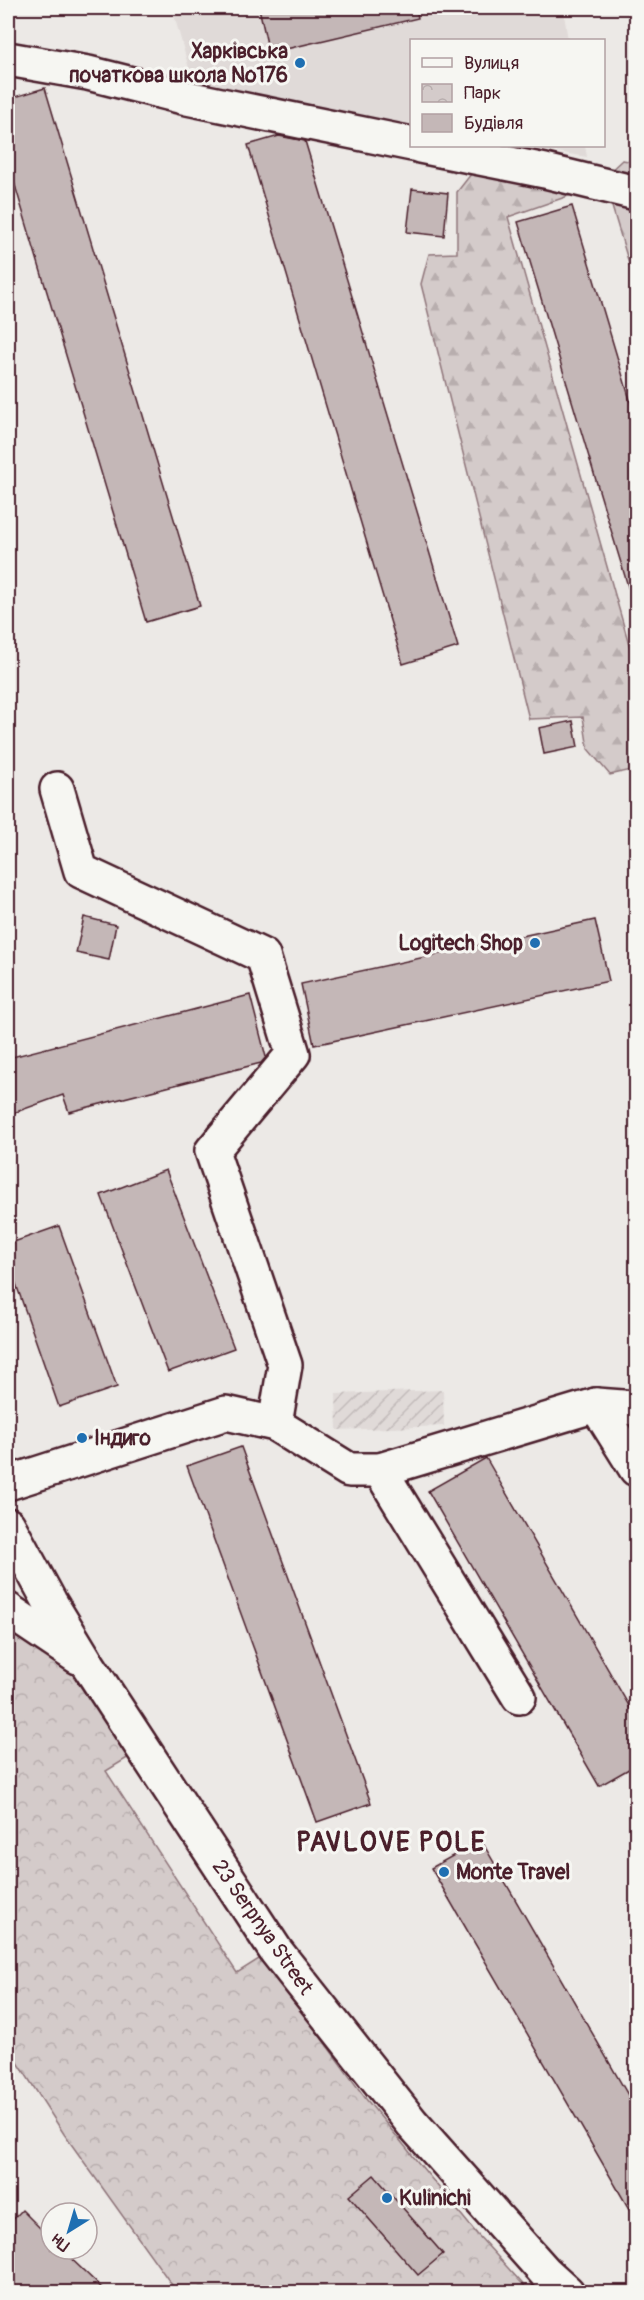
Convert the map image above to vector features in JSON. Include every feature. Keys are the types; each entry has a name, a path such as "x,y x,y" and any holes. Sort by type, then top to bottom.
{"street":[{"path":"8,59 88,74 187,98 410,144"},
{"path":"425,147 545,171 636,193"},
{"path":"57,789 81,871 263,956 293,1054 212,1151 285,1365 275,1424"},
{"path":"8,1483 226,1413 275,1424 349,1470 380,1470 597,1406 636,1408"},
{"path":"597,1406 636,1469"},
{"path":"380,1470 519,1697"},
{"name":"23 Serpnya Street","path":"8,1525 50,1602 87,1663 276,1951 412,2123 545,2272 567,2292"},
{"path":"8,1610 87,1663"}],"shaded area":[{"name":"Харківська початкова школа №176","path":"172,8 563,8 568,39 410,39 410,126 194,86"},
{"path":"527,147 585,147 587,157"},
{"path":"443,1390 444,1426 337,1430 336,1394"}],"green space":[{"path":"622,160 636,162 636,287 608,193 606,175"},
{"path":"471,174 577,193 508,217 636,669 636,769 610,775 588,749 583,717 529,719 421,284 429,254 457,253 457,192"},
{"path":"8,1632 30,1644 73,1675 129,1757 106,1771 237,1973 262,1957 366,2099 477,2234 530,2292 177,2292 64,2134 8,2047"}],"building":[{"path":"259,8 416,8 418,18 269,53"},
{"path":"45,88 200,606 146,622 8,162 8,99"},
{"path":"279,136 305,141 458,647 403,664 248,145"},
{"path":"412,189 448,193 444,236 407,232"},
{"path":"572,206 636,420 636,592 630,593 518,222"},
{"path":"573,721 578,747 544,754 539,728"},
{"path":"84,917 116,925 109,960 76,953"},
{"path":"595,920 609,981 314,1045 301,984"},
{"path":"250,995 266,1057 261,1063 69,1112 63,1095 8,1115 8,1058"},
{"path":"166,1170 234,1348 168,1372 101,1195"},
{"path":"59,1226 117,1387 59,1407 8,1261 8,1244"},
{"path":"241,1447 371,1803 317,1822 187,1466"},
{"path":"486,1458 636,1718 636,1765 599,1786 428,1491"},
{"path":"481,1840 636,2109 636,2221 431,1868"},
{"path":"374,2175 443,2254 418,2275 349,2196"},
{"path":"22,2210 39,2227 39,2261 74,2261 106,2292 8,2292 8,2225"}],"place":[{"name":"Харківська початкова школа №176","path":"300,63"},
{"name":"Logitech Shop","path":"535,943"},
{"name":"Індиго","path":"82,1438"},
{"name":"Monte Travel","path":"444,1872"},
{"name":"Kulinichi","path":"387,2198"}],"district":[{"name":"PAVLOVE POLE","path":"391,1842"}]}
